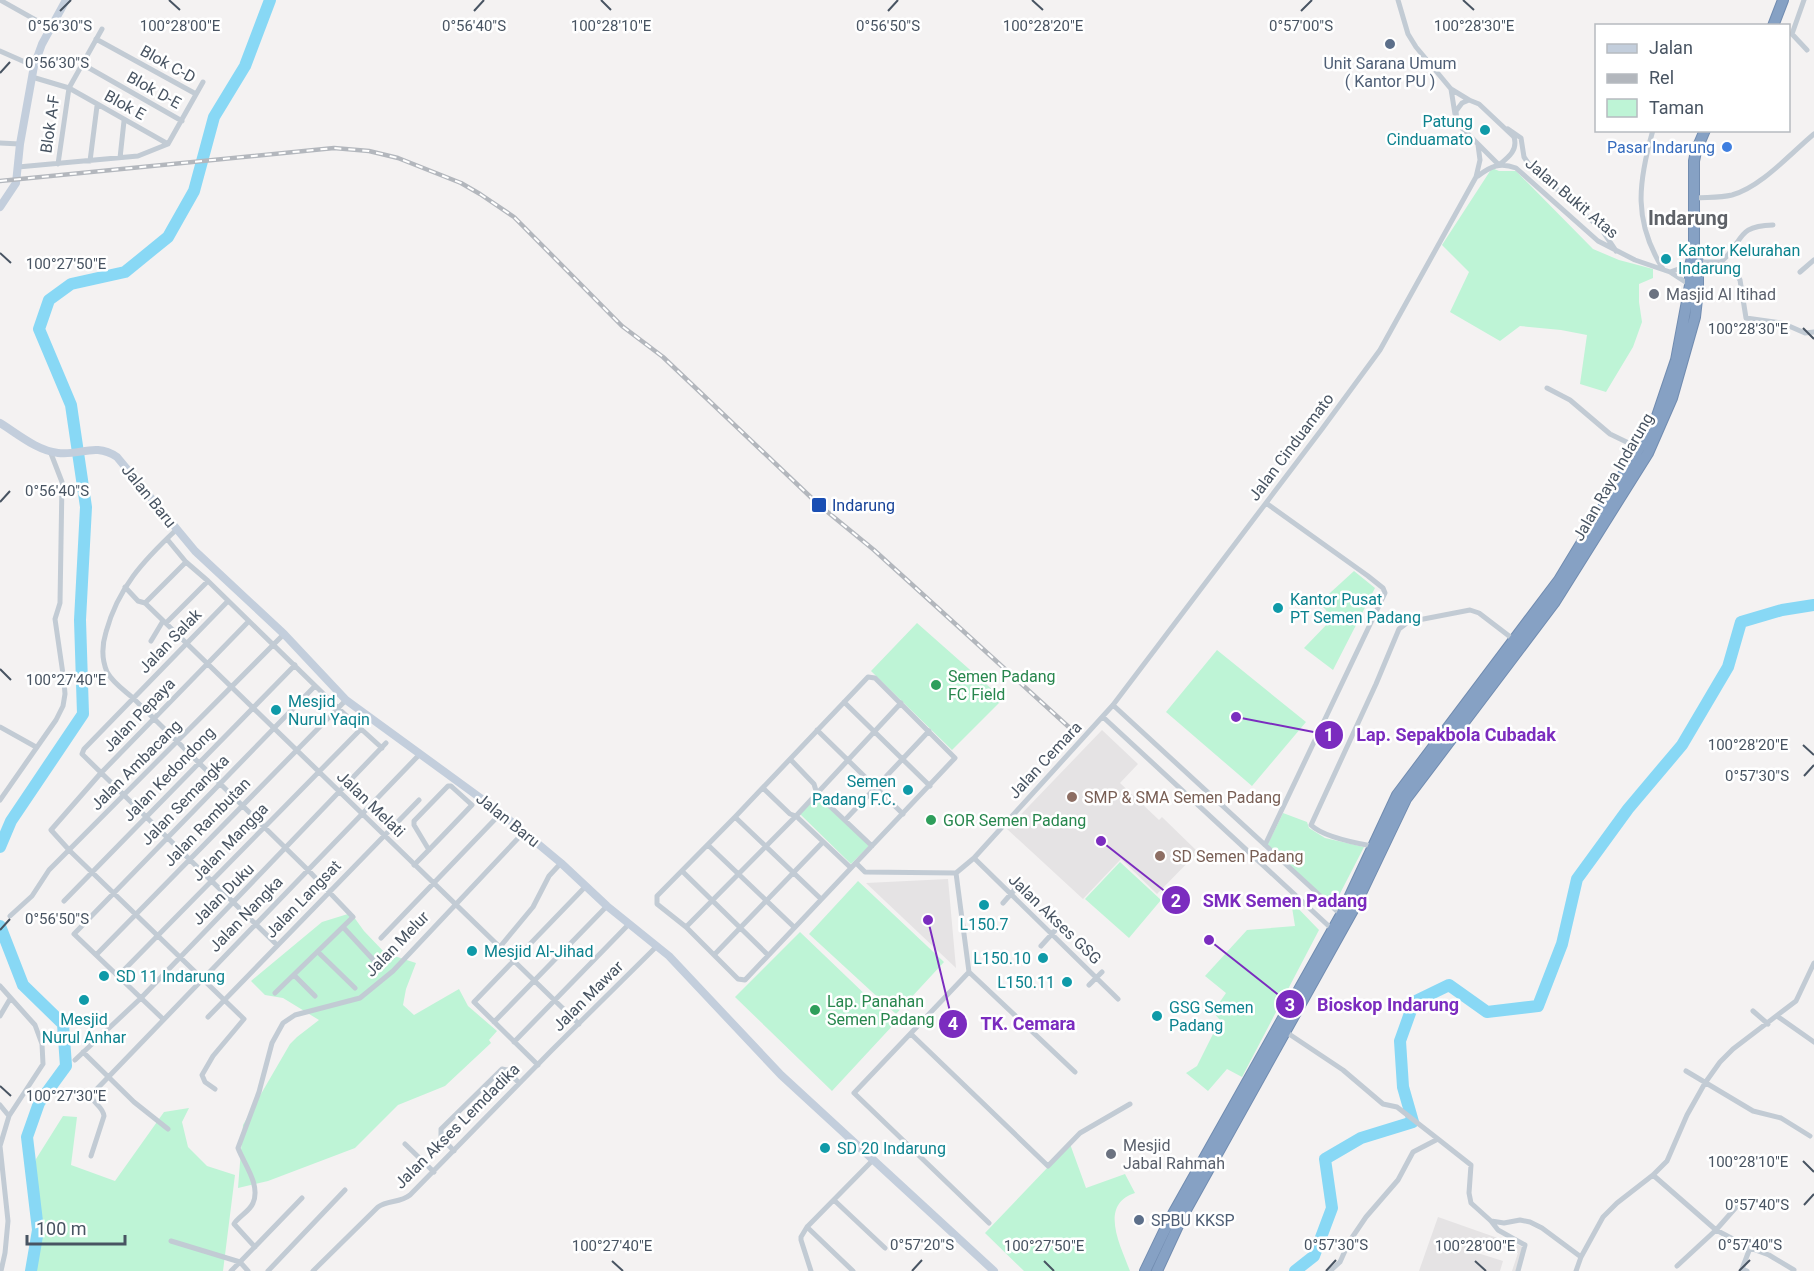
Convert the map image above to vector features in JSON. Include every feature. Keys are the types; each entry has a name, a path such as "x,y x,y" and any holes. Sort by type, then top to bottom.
{"highway":[{"path":"1774,24 1783,0"},
{"name":"Jalan Raya Indarung","path":"1343,919 1367,844 1402,787 1454,729 1568,582 1644,451 1669,383 1694,287 1694,161 1704,132"},
{"name":"Jalan Raya Indarung","path":"1157,1271 1182,1217 1285,1031 1406,799 1513,639 1559,580 1644,451"},
{"name":"Jalan Raya Indarung","path":"1145,1271 1169,1221 1336,932"}],"street":[{"path":"0,207 15,188 20,144 34,66 42,44 66,0"},
{"path":"1398,0 1412,40 1451,89 1459,127 1499,165 1515,147 1514,137 1507,128"},
{"path":"1804,0 1792,34 1807,50"},
{"path":"2,1 50,28"},
{"path":"69,88 102,29"},
{"name":"Blok C-D","path":"96,39 196,94"},
{"path":"0,51 34,66"},
{"name":"Blok D-E","path":"82,64 182,120"},
{"name":"Blok E","path":"32,78 69,88 97,106 168,144"},
{"path":"18,167 138,156 168,144 203,82"},
{"name":"Blok A-F","path":"58,164 69,88"},
{"name":"Jalan Bukit Atas","path":"1451,89 1479,104 1507,128 1514,131 1521,138 1524,157 1528,163 1606,235 1617,252"},
{"path":"1455,116 1459,107 1469,100"},
{"path":"90,161 97,106"},
{"path":"120,158 124,121"},
{"path":"1653,132 1642,177 1642,210 1647,239 1663,269"},
{"path":"1693,198 1725,197 1742,191 1758,182 1814,134"},
{"path":"0,143 20,144"},
{"path":"1476,177 1480,160 1478,145"},
{"name":"Jalan Bukit Atas","path":"1476,177 1487,169 1499,165 1511,166 1522,172 1598,241 1635,260 1670,272 1694,287"},
{"name":"Jalan Cinduamato","path":"1103,717 1380,350 1476,177"},
{"path":"1566,212 1573,204"},
{"path":"1670,272 1694,264 1721,262 1729,256 1747,230 1757,226 1773,225"},
{"path":"1800,272 1814,260"},
{"path":"1721,262 1732,268 1739,276 1746,318 1782,323 1805,333 1814,332"},
{"path":"1547,388 1570,400 1610,434 1644,451"},
{"name":"Jalan Baru","path":"0,423 42,449 60,453 102,449 117,457 195,551 284,634 346,700 501,813 561,863 607,906 657,946 782,1074 994,1271"},
{"path":"0,801 56,720 63,706 65,694 55,619 60,603 62,482 50,451"},
{"path":"1265,845 1385,593 1383,588 1368,576 1266,503"},
{"path":"176,530 133,575 117,599 103,645 103,661 114,682 178,742 353,917 276,993"},
{"path":"167,539 186,562 360,729"},
{"path":"145,603 186,562"},
{"path":"151,641 165,622 207,582"},
{"name":"Jalan Melati","path":"125,587 187,643 579,1024"},
{"name":"Jalan Salak","path":"100,774 84,758 82,754 84,749 227,602"},
{"path":"1367,844 1334,837 1315,828 1312,823 1399,629 1408,622 1470,610 1483,615 1513,639"},
{"name":"Jalan Pepaya","path":"69,850 51,832 52,826 248,623"},
{"name":"Jalan Ambacang","path":"10,916 32,896 45,876 69,850 284,634"},
{"name":"Jalan Kedondong","path":"64,901 294,666"},
{"path":"871,676 901,703 956,758 745,980 738,979 686,927 657,904 657,896 868,677 871,676"},
{"name":"Jalan Semangka","path":"97,954 74,934 315,686"},
{"name":"Jalan Rambutan","path":"97,954 346,700"},
{"path":"844,702 930,786"},
{"path":"686,927 818,794 901,703"},
{"path":"1113,705 1343,919"},
{"path":"1103,717 1336,932"},
{"name":"Jalan Cemara","path":"956,873 974,858 1103,717"},
{"path":"0,727 36,747"},
{"name":"Jalan Duku","path":"75,1060 141,998 384,746 360,729"},
{"name":"Jalan Mangga","path":"118,976 360,729"},
{"path":"817,730 903,814"},
{"path":"845,820 929,731"},
{"name":"Jalan Nangka","path":"91,1156 104,1116 103,1110 91,1095 419,755"},
{"path":"790,759 814,784 818,794 872,846"},
{"path":"100,774 277,945"},
{"path":"414,865 429,850 472,805 451,786 448,786 414,821 414,825 429,850"},
{"path":"763,788 851,868"},
{"name":"Jalan Langsat","path":"208,1017 419,800"},
{"path":"381,938 501,813"},
{"path":"1223,828 1233,816"},
{"path":"735,817 821,899"},
{"name":"Jalan Melur","path":"255,1247 234,1224 252,1204 255,1190 238,1148 259,1092 272,1043 284,1023 290,1017 360,998 369,992 393,971 524,832"},
{"path":"714,955 823,842"},
{"path":"708,845 794,927"},
{"path":"69,850 225,999 244,1021 213,1056 202,1075 204,1082 215,1089"},
{"name":"Jalan Akses GSG","path":"974,858 1118,999"},
{"path":"499,948 533,907 552,871 561,863"},
{"path":"856,863 865,872 956,873 969,972 1075,1072"},
{"path":"682,872 768,955"},
{"path":"538,1065 474,1002 585,887"},
{"path":"1003,903 1017,888"},
{"path":"494,1022 607,906"},
{"path":"514,1041 629,924"},
{"path":"1041,946 1060,925"},
{"path":"343,927 379,966"},
{"name":"Jalan Mawar","path":"538,1065 657,946"},
{"path":"318,952 355,988"},
{"path":"97,954 164,1018"},
{"path":"1576,1271 1597,1226 1610,1210 1653,1176 1666,1161 1705,1083 1726,1055 1768,1024 1800,994 1814,963"},
{"path":"969,972 854,1093 989,1223"},
{"path":"1089,985 1102,972"},
{"path":"294,975 315,996"},
{"path":"0,986 35,1025 42,1044 43,1064 9,1116 0,1146 3,1208 8,1221 2,1271"},
{"path":"0,1016 10,999"},
{"path":"1753,1011 1768,1024"},
{"path":"1777,1016 1814,1042"},
{"path":"1285,1031 1343,1070 1383,1104 1394,1106 1402,1111 1471,1166 1469,1199 1498,1230 1526,1245 1518,1271"},
{"path":"911,1034 1048,1166 1080,1133 1130,1104"},
{"path":"83,1052 141,1108 168,1129"},
{"name":"Jalan Akses Lemdadika","path":"313,1271 378,1207 385,1203 406,1199 538,1065"},
{"path":"454,1151 441,1137 441,1129 502,1069 507,1070 519,1083"},
{"path":"1686,1071 1753,1111 1781,1118 1810,1136"},
{"path":"0,1105 9,1116"},
{"path":"1330,1271 1340,1262 1349,1242 1366,1218 1398,1180 1413,1152 1438,1139"},
{"path":"405,1144 434,1172"},
{"path":"811,1271 801,1237 807,1227 873,1160"},
{"path":"1653,1176 1716,1230 1769,1255 1794,1270"},
{"path":"268,1271 345,1190"},
{"path":"231,1271 302,1198"},
{"path":"835,1201 885,1248"},
{"path":"1677,1266 1716,1230 1738,1205"},
{"path":"0,1219 8,1221"},
{"path":"1491,1221 1530,1222 1542,1228 1581,1257"},
{"path":"807,1227 854,1271"},
{"path":"171,1240 240,1262 248,1271"},
{"path":"1743,1270 1750,1248"}],"shaded area":[{"path":"1102,730 1138,764 1120,783 1159,820 1162,817 1198,852 1157,894 1121,859 1083,899 1007,829"},
{"path":"948,879 955,957 956,968 866,883"},
{"path":"1438,1217 1526,1248 1518,1271 1512,1271 1518,1253 1469,1237 1465,1249 1503,1261 1500,1271 1419,1271"}],"green space":[{"path":"1492,168 1499,171 1516,171 1593,249 1619,260 1653,269 1653,278 1639,284 1642,322 1633,347 1606,392 1580,384 1587,335 1520,326 1500,341 1450,312 1469,272 1442,245"},
{"path":"1354,571 1375,588 1333,670 1304,648 1330,621 1326,610 1319,603"},
{"name":"Semen Padang FC Field","path":"917,623 1003,699 952,750 871,671"},
{"path":"1217,650 1306,722 1252,786 1166,712"},
{"path":"818,796 868,844 868,847 851,864 800,814"},
{"path":"1283,813 1307,822 1309,828 1325,838 1364,847 1332,909 1266,848"},
{"path":"1120,862 1161,900 1129,938 1085,899"},
{"path":"858,881 944,962 896,1014 809,934"},
{"path":"1291,901 1319,930 1242,1077 1227,1069 1208,1091 1186,1073 1197,1066 1220,1020 1213,1012 1226,993 1205,976 1247,930 1295,926"},
{"path":"351,913 385,953 416,963 406,989 403,1005 414,1015 459,989 468,1006 497,1031 489,1040 491,1043 445,1086 398,1105 355,1148 268,1181 238,1188 243,1125 290,1044 319,1020 283,998 265,995 251,981 322,922"},
{"name":"Lap. Panahan Semen Padang","path":"800,932 895,1023 832,1091 735,997"},
{"path":"189,1108 182,1122 188,1147 207,1166 235,1175 223,1271 36,1271 36,1159 63,1116 77,1117 71,1165 115,1181 164,1112"},
{"path":"1070,1144 1086,1188 1125,1174 1135,1193 1124,1199 1117,1207 1115,1216 1118,1238 1130,1271 1024,1271 985,1233"}],"waterway":[{"path":"0,847 11,821 83,714 80,620 86,507 71,405 39,329 49,300 71,284 125,272 168,237 194,191 214,117 245,66 270,0"},
{"path":"1295,1271 1314,1256 1332,1208 1325,1159 1361,1138 1413,1122 1403,1087 1400,1041 1414,1002 1449,985 1487,1012 1538,1006 1562,944 1577,879 1628,809 1682,745 1728,667 1741,622 1782,610 1814,605"},
{"path":"0,926 23,985 63,1024 66,1066 39,1103 27,1137 38,1230 31,1271"}],"railway":[{"path":"0,181 334,148 369,151 398,158 461,183 514,217 622,326 663,357 819,505 874,550 1071,729"}],"place":[{"name":"Unit Sarana Umum ( Kantor PU )","path":"1390,44"},
{"name":"Patung Cinduamato","path":"1485,130"},
{"name":"Pasar Indarung","path":"1727,147"},
{"name":"Kantor Kelurahan Indarung","path":"1666,259"},
{"name":"Masjid Al Itihad","path":"1654,294"},
{"name":"Indarung","path":"819,505"},
{"name":"Kantor Pusat PT Semen Padang","path":"1278,608"},
{"name":"Semen Padang FC Field","path":"936,685"},
{"name":"Mesjid Nurul Yaqin","path":"276,710"},
{"name":"Lap. Sepakbola Cubadak","path":"1236,717"},
{"name":"Semen Padang F.C.","path":"908,790"},
{"name":"SMP & SMA Semen Padang","path":"1072,797"},
{"name":"GOR Semen Padang","path":"931,820"},
{"name":"SMK Semen Padang","path":"1101,841"},
{"name":"SD Semen Padang","path":"1160,856"},
{"name":"L150.7","path":"984,905"},
{"name":"TK. Cemara","path":"928,920"},
{"name":"Bioskop Indarung","path":"1209,940"},
{"name":"Mesjid Al-Jihad","path":"472,951"},
{"name":"L150.10","path":"1043,958"},
{"name":"SD 11 Indarung","path":"104,976"},
{"name":"L150.11","path":"1067,982"},
{"name":"Mesjid Nurul Anhar","path":"84,1000"},
{"name":"Lap. Panahan Semen Padang","path":"815,1010"},
{"name":"GSG Semen Padang","path":"1157,1016"},
{"name":"SD 20 Indarung","path":"825,1148"},
{"name":"Mesjid Jabal Rahmah","path":"1111,1154"},
{"name":"SPBU KKSP","path":"1139,1220"}],"district":[{"name":"Indarung","path":"1688,218"}]}
